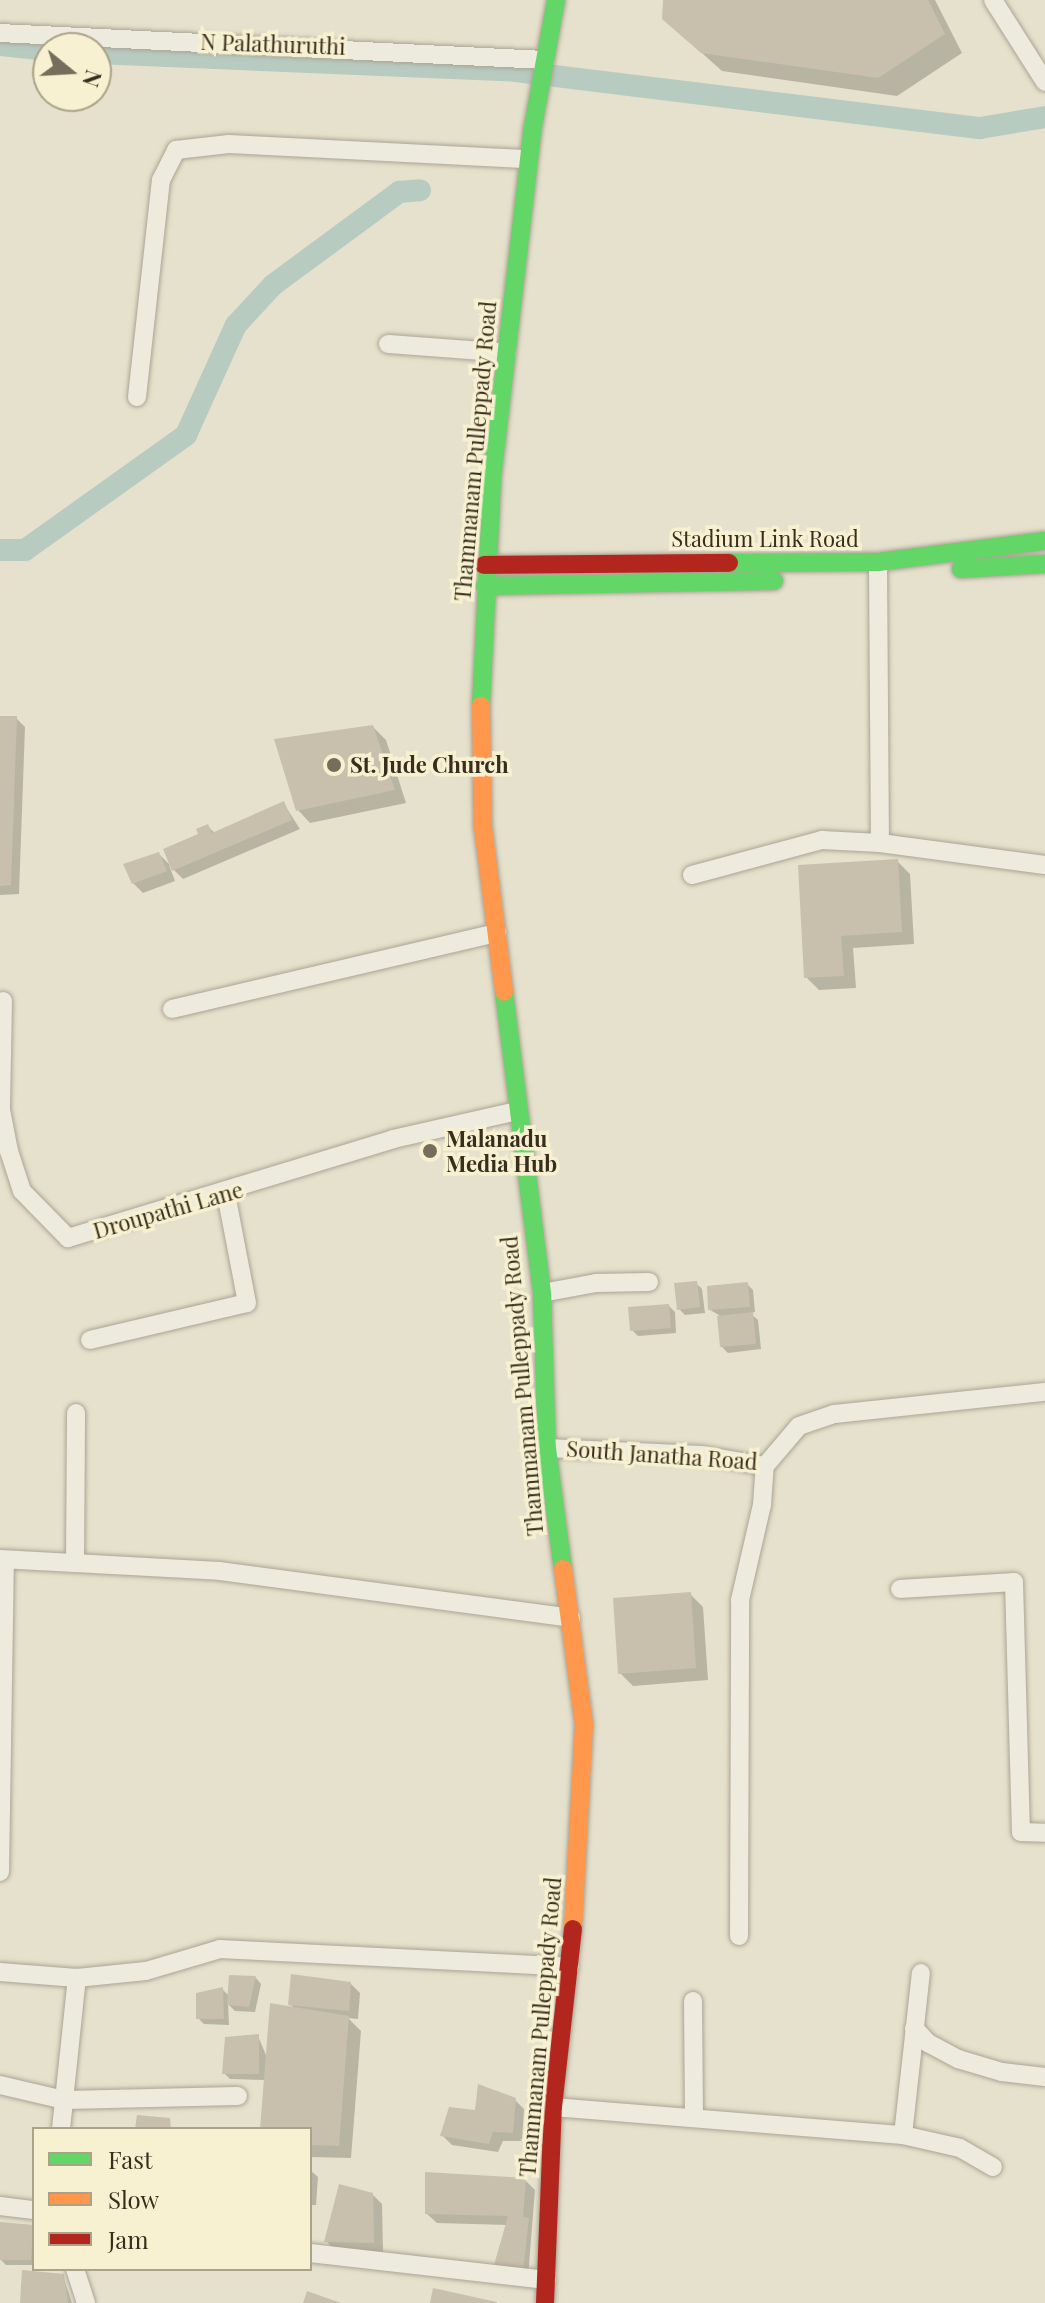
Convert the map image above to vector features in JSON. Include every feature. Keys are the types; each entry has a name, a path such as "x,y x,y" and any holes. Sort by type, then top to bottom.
{"main road":[{"name":"Thammanam Pulleppady Road","path":"545,2303 553,2107 570,1967 584,1724 547,1448 542,1293 483,827 484,565 532,132 556,0"},
{"name":"Thammanam Pulleppady Road","path":"532,132 552,108 558,68 551,25"},
{"name":"Stadium Link Road","path":"485,586 744,583 878,568 1045,541"},
{"name":"Stadium Link Road","path":"484,565 878,568 1045,564"}],"street":[{"path":"993,0 1045,82"},
{"name":"N Palathuruthi","path":"0,33 545,60"},
{"path":"137,397 161,180 176,150 229,144 529,159"},
{"path":"388,344 507,353"},
{"path":"878,568 880,843"},
{"path":"692,875 822,840 880,843 1045,865"},
{"path":"172,1009 497,933"},
{"name":"Droupathi Lane","path":"3,1001 1,1110 9,1151 22,1191 68,1238 226,1194 393,1139 517,1111"},
{"path":"90,1340 247,1303 226,1194"},
{"path":"542,1293 596,1283 649,1282"},
{"name":"South Janatha Road","path":"547,1448 702,1455 765,1466 799,1426 834,1414 1045,1392"},
{"path":"75,1563 76,1413"},
{"path":"739,1936 740,1600 762,1505 765,1466"},
{"path":"0,1872 2,1560 220,1571 571,1618"},
{"path":"900,1589 1014,1582 1021,1832 1045,1833"},
{"path":"0,1972 77,1978 146,1971 220,1949 570,1967"},
{"path":"903,2135 921,1973"},
{"path":"61,2127 77,1978"},
{"path":"693,2001 694,2116"},
{"path":"914,2028 928,2043 958,2059 1002,2072 1045,2077"},
{"path":"0,2085 64,2100 238,2096"},
{"path":"553,2107 903,2135 960,2148 993,2167"},
{"path":"0,2206 32,2210"},
{"path":"312,2253 546,2280"},
{"path":"76,2271 86,2303"}],"building":[{"path":"663,0 928,0 945,34 878,78 701,53 662,19"},
{"path":"0,716 17,716 11,885 0,886"},
{"name":"St. Jude Church","path":"373,725 395,790 296,811 274,739"},
{"path":"284,801 292,820 172,871 163,849 198,834 196,829 208,824 212,833"},
{"path":"159,852 167,871 132,884 123,864"},
{"path":"898,859 902,932 841,936 844,976 804,978 798,865"},
{"path":"697,1281 700,1307 677,1310 674,1283"},
{"path":"748,1282 750,1307 708,1310 707,1286"},
{"path":"669,1304 671,1328 630,1331 628,1307"},
{"path":"753,1312 756,1344 720,1347 717,1316"},
{"path":"691,1592 696,1668 618,1674 613,1598"},
{"path":"291,1974 351,1982 349,2011 288,2005"},
{"path":"229,1975 256,1976 249,2007 227,2005"},
{"path":"223,1987 224,2019 196,2019 196,1993"},
{"path":"270,2003 349,2016 339,2146 312,2145 312,2127 260,2127"},
{"path":"259,2034 259,2074 222,2074 225,2037"},
{"path":"478,2084 516,2098 513,2133 493,2132 489,2144 440,2136 449,2107 475,2110"},
{"path":"137,2115 170,2118 171,2127 135,2127"},
{"path":"425,2172 526,2178 523,2217 529,2218 523,2272 494,2265 508,2216 425,2214"},
{"path":"339,2184 373,2193 374,2243 324,2242"},
{"path":"0,2222 32,2225 31,2260 0,2260"},
{"path":"22,2270 64,2274 68,2303 20,2303"},
{"path":"433,2288 497,2302 497,2303 430,2303"},
{"path":"307,2291 341,2303 303,2303"}],"waterway":[{"path":"0,45 32,48"},
{"path":"112,54 506,70 980,128 1045,117"},
{"path":"0,550 25,550 186,435 236,325 273,285 399,192 420,190"}],"traffic: fast":[{"path":"481,706 492,479 532,132 556,0"},
{"path":"729,563 878,562 1045,541"},
{"path":"961,569 1045,564"},
{"path":"485,586 774,581"},
{"path":"504,992 542,1293 547,1448 563,1569"}],"traffic: slow":[{"path":"481,706 483,827 504,992"},
{"path":"563,1569 584,1724 573,1929"}],"traffic: jam":[{"path":"484,565 729,563"},
{"path":"545,2303 553,2107 573,1929"}],"place":[{"name":"St. Jude Church","path":"334,765"},
{"name":"Malanadu Media Hub","path":"430,1151"}]}
